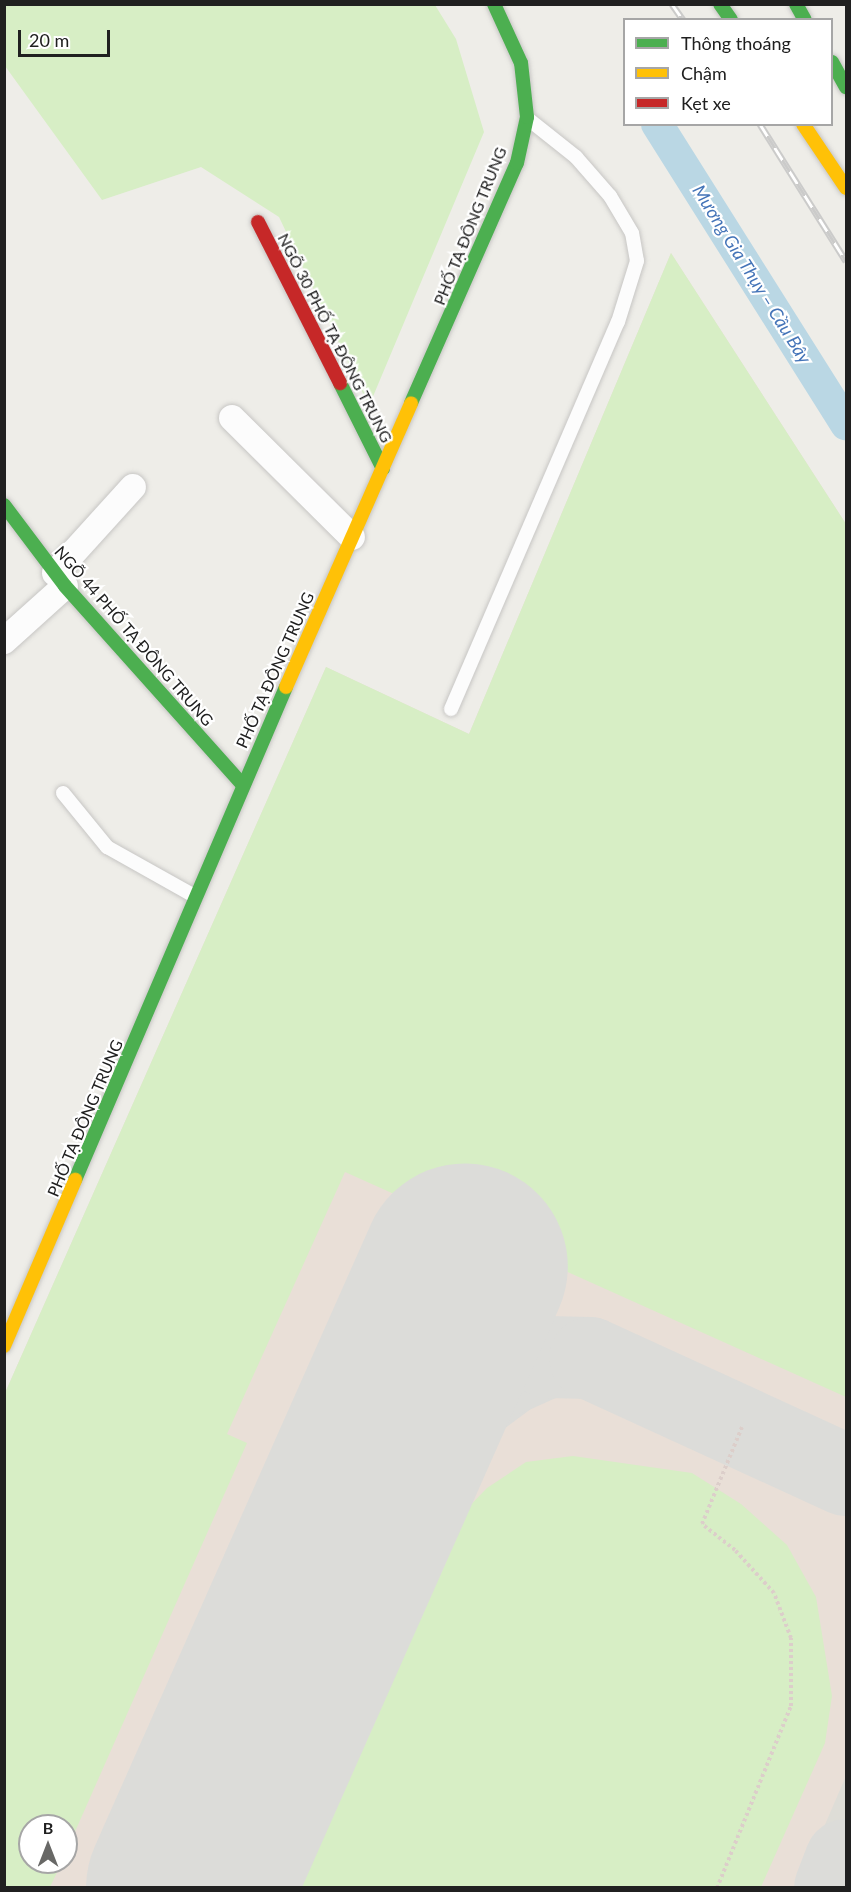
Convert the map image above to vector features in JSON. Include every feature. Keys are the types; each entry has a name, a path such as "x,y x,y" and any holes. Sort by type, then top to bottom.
{"main road":[{"name":"PHỐ TẠ ĐÔNG TRUNG","path":"5,1345 243,785 481,251 517,163 527,117 521,63 494,4"},
{"path":"720,4 730,18"},
{"path":"796,4 804,18"},
{"path":"833,66 846,87"},
{"path":"804,126 846,188"},
{"name":"NGÕ 30 PHỐ TẠ ĐÔNG TRUNG","path":"258,222 383,469"},
{"name":"NGÕ 44 PHỐ TẠ ĐÔNG TRUNG","path":"4,505 60,580 243,785"}],"street":[{"path":"232,418 352,537"},
{"path":"4,641 60,580 133,487"}],"lane":[{"path":"451,709 618,322 637,261 632,233 610,196 576,157 527,117"},
{"path":"63,793 107,847 196,898"}],"path":[{"path":"717,1887 791,1706 791,1638 774,1593 735,1550 702,1524 742,1427"}],"shaded area":[{"path":"671,253 846,524 846,1887 5,1888 5,1393 326,667 469,734"},
{"path":"846,1776 846,1887 798,1887"}],"green space":[{"path":"4,5 435,5 456,39 484,132 369,406 279,217 201,167 102,200 5,66"},
{"path":"671,253 846,524 846,1397 345,1172 227,1434 247,1443 78,1825 78,1814 18,1814 18,1874 56,1874 50,1887 5,1887 5,1393 326,667 469,734"},
{"path":"573,1456 692,1473 741,1504 787,1545 816,1597 832,1696 825,1743 761,1887 289,1887 451,1525 487,1488 526,1462"}],"waterway":[{"name":"Mương Gia Thụy – Cầu Bây","path":"658,126 846,424"}],"taxiway":[{"path":"348,1530 450,1418 509,1374 547,1357 590,1358 846,1475"},
{"path":"835,1888 846,1860"}],"runway":[{"path":"189,1888 465,1266"}],"railway":[{"path":"672,4 682,18"},
{"path":"761,126 846,261"}],"traffic: fast":[{"path":"411,403 517,163 527,117 521,63 494,4"},
{"path":"720,4 730,18"},
{"path":"796,4 804,18"},
{"path":"833,64 846,87"},
{"path":"340,383 383,469"},
{"path":"4,505 65,586 243,785"},
{"path":"75,1180 286,687"}],"traffic: slow":[{"path":"804,126 846,188"},
{"path":"286,687 411,403"},
{"path":"4,1346 75,1180"}],"traffic: jam":[{"path":"258,222 340,383"}]}
